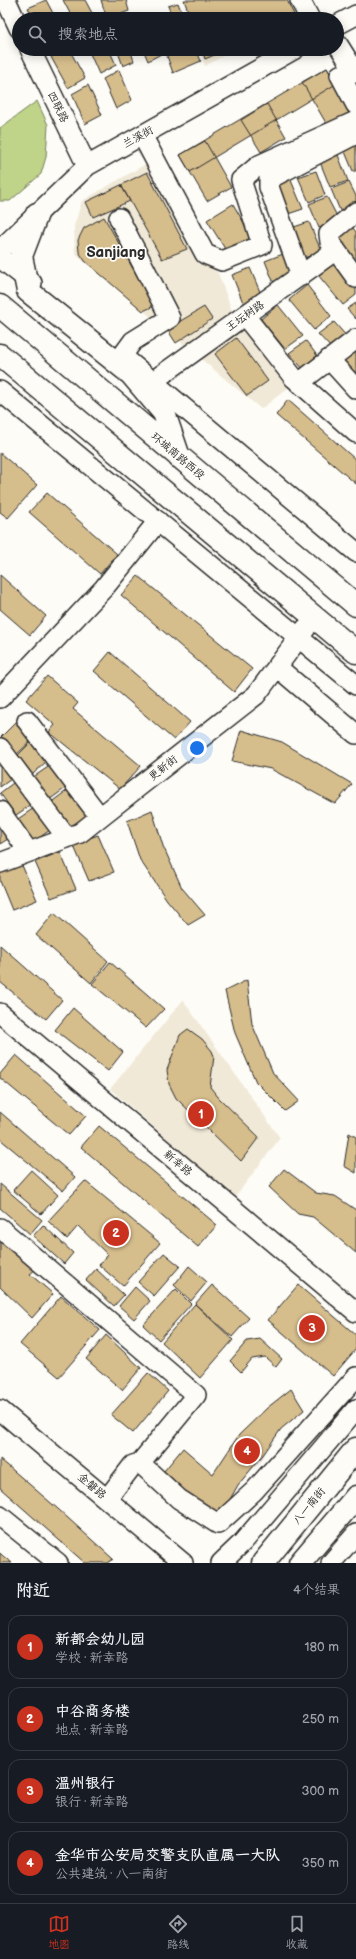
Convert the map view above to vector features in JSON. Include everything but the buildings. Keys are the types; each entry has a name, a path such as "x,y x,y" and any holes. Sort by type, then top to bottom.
{"main road":[{"path":"37,214 21,256 28,291 132,374 164,413 180,457"},
{"name":"环城南路西段","path":"0,306 356,605"},
{"path":"0,355 356,652"},
{"name":"八一南街","path":"263,1563 356,1449"},
{"path":"300,1563 356,1497"}],"street":[{"path":"300,0 306,12"},
{"path":"12,2 15,12"},
{"path":"344,21 356,15"},
{"name":"四联路","path":"33,56 87,166"},
{"name":"兰溪街","path":"0,250 87,166 283,56"},
{"path":"342,56 356,104"},
{"path":"142,135 205,254 222,261 262,245 241,180 259,165 356,121"},
{"path":"300,276 270,187 269,179 356,134"},
{"path":"356,212 329,234 330,242 356,278"},
{"path":"119,218 170,318 133,341 122,356"},
{"name":"王坛树路","path":"153,381 336,250"},
{"path":"0,258 153,381 356,552"},
{"path":"245,316 294,378 356,433"},
{"path":"299,383 356,339"},
{"path":"329,359 356,389"},
{"path":"0,391 356,685"},
{"path":"0,698 104,588 158,521"},
{"name":"更新街","path":"0,863 80,833 256,695 300,638 314,617"},
{"path":"277,667 356,734"},
{"path":"27,721 100,817"},
{"path":"0,748 67,838"},
{"path":"0,811 29,852"},
{"name":"新幸路","path":"0,1013 356,1312"},
{"path":"0,1228 196,1395 140,1463 133,1465 107,1499"},
{"path":"140,1463 179,1499 218,1524 254,1491 356,1377"},
{"path":"221,1563 244,1542 356,1409"},
{"name":"金磐路","path":"3,1418 107,1499 183,1563"},
{"path":"0,1516 58,1563"},
{"path":"332,1563 356,1534"}],"shaded area":[{"path":"201,56 223,56 205,66"},
{"path":"149,162 208,261 218,273 231,308 292,385 261,409 75,254 74,226 82,201"},
{"path":"183,1000 280,1138 235,1197 110,1089"}],"green space":[{"path":"37,101 48,125 46,157 41,174 10,201 0,201 0,128"}],"place":[{"name":"新都会幼儿园","path":"201,1114"},
{"name":"中谷商务楼","path":"116,1233"},
{"name":"温州银行","path":"312,1328"},
{"name":"金华市公安局交警支队直属一大队","path":"247,1451"}],"district":[{"name":"Sanjiang","path":"116,252"}]}
